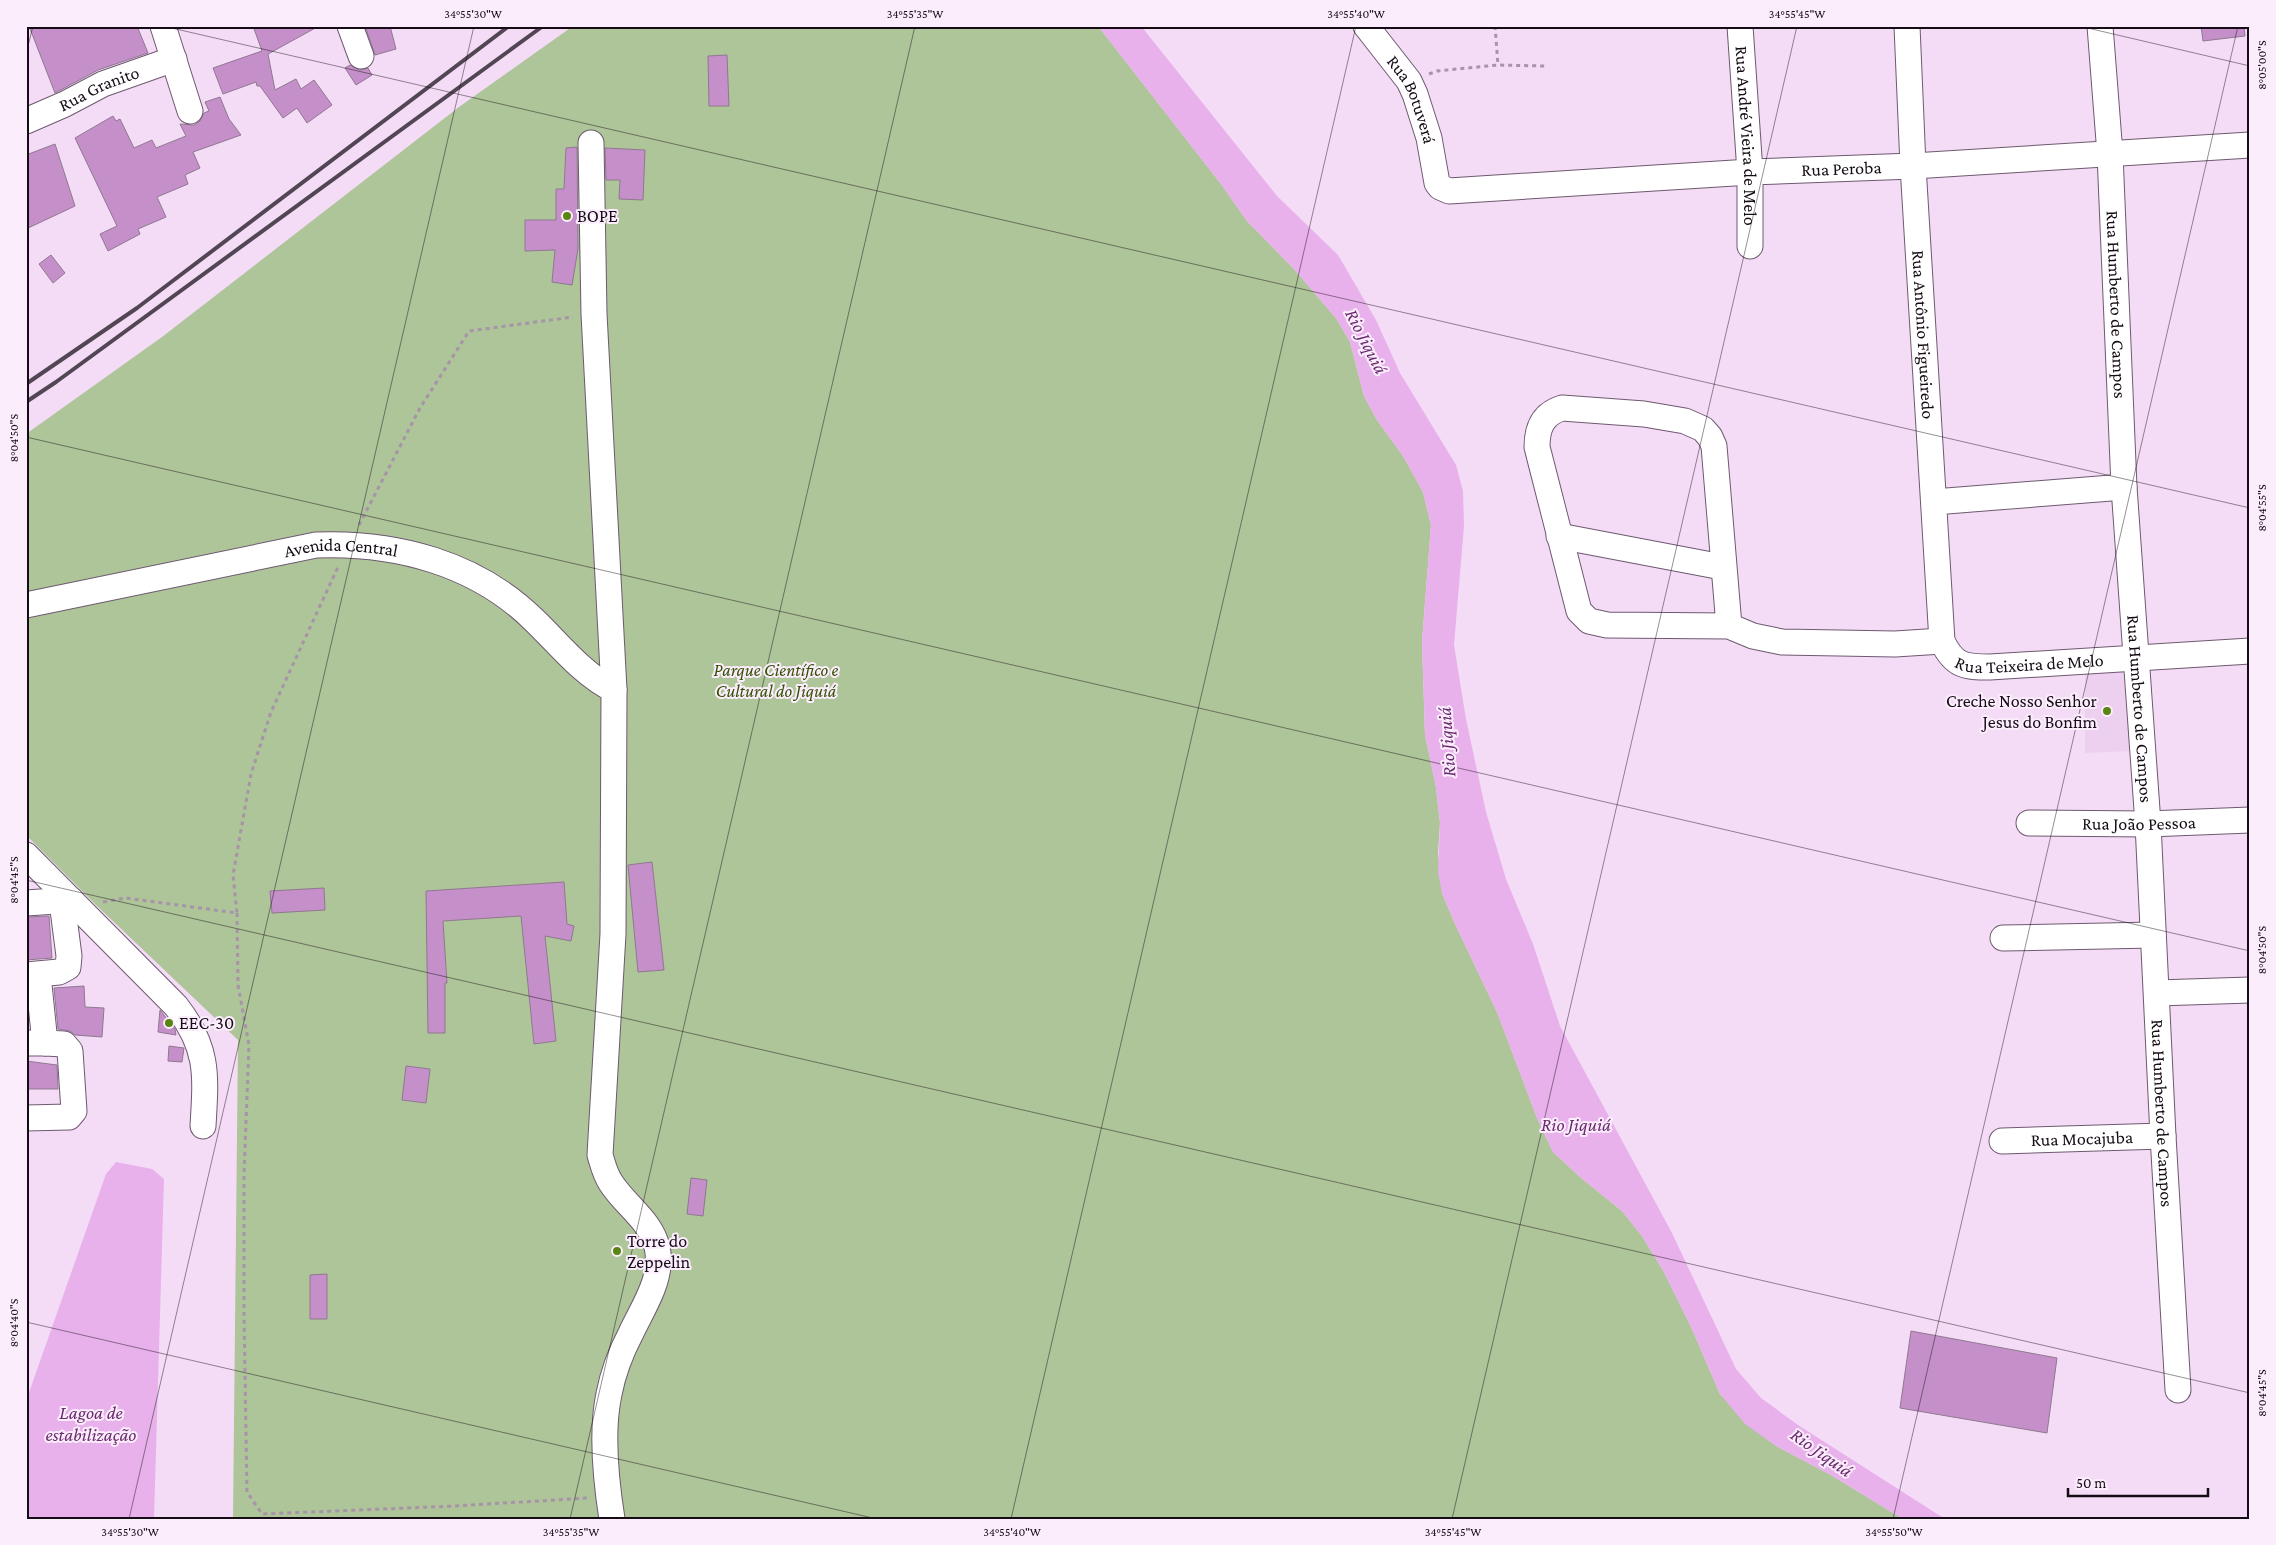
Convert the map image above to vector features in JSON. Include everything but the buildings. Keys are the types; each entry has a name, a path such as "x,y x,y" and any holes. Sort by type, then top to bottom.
{"street":[{"path":"163,26 190,111"},
{"path":"350,26 361,56"},
{"name":"Rua Botuverá","path":"1366,26 1409,81 1422,114 1437,183"},
{"name":"Rua André Vieira de Melo","path":"1740,26 1750,172 1750,246"},
{"name":"Rua Antônio Figueiredo","path":"1907,26 1913,166 1942,641"},
{"name":"Rua Humberto de Campos","path":"2100,26 2110,154 2124,487 2148,824 2163,1136 2178,1390"},
{"name":"Rua Granito","path":"26,121 57,108 103,84 174,59"},
{"path":"591,143 594,314 614,690 613,934 600,1155 604,1170 611,1184 643,1221 653,1236 657,1248 658,1262 650,1298 620,1355 608,1394 605,1427 610,1508"},
{"name":"Rua Peroba","path":"1437,183 1440,188 1445,190 1468,191 1750,172 1913,166 2250,145"},
{"path":"1729,626 1722,568 1714,446 1710,437 1703,429 1686,421 1644,414 1562,408 1553,410 1544,418 1537,436 1537,447 1579,611 1589,621 1606,626 1729,626 1753,636 1782,642 1895,644 1942,641"},
{"path":"1934,502 2124,487"},
{"path":"1559,536 1722,568"},
{"name":"Avenida Central","path":"26,605 316,545 349,544 417,554 470,574 504,595 526,612 576,663 598,682 614,690"},
{"name":"Rua Teixeira de Melo","path":"1942,641 1948,654 1955,661 1964,666 1974,667 2250,651"},
{"name":"Rua João Pessoa","path":"2029,823 2148,824 2250,820"},
{"path":"26,855 76,908 176,1006 189,1022 198,1040 203,1061 206,1084 203,1126"},
{"path":"26,903 76,908"},
{"path":"26,1118 69,1117 74,1111 70,1051 64,1044 36,1043 32,975 64,971 69,963 76,908"},
{"path":"2003,938 2153,935"},
{"path":"2157,993 2250,990"},
{"name":"Rua Mocajuba","path":"2002,1141 2163,1136"}],"path":[{"path":"1495,26 1498,65"},
{"path":"1409,81 1437,71 1498,65 1545,66"},
{"path":"594,314 469,331 420,408 349,544 271,712 251,774 233,875 237,913 238,985 249,1044 244,1201 247,1492 262,1514 455,1506 610,1508"},
{"path":"76,908 126,898 237,913"}],"shaded area":[{"name":"Creche Nosso Senhor Jesus do Bonfim","path":"2127,668 2132,751 2085,753 2085,670"}],"green space":[{"name":"Parque Científico e Cultural do Jiquiá","path":"573,26 1098,26 1221,184 1247,221 1293,268 1336,318 1350,342 1364,396 1377,420 1403,456 1423,492 1431,525 1422,642 1425,735 1436,787 1440,823 1438,853 1442,893 1497,1012 1537,1118 1553,1152 1622,1211 1642,1236 1664,1272 1692,1329 1720,1394 1776,1446 1831,1475 1903,1519 233,1519 238,1040 96,905 26,835 26,434 162,337 459,107"}],"water":[{"name":"Rio Jiquiá","path":"1098,26 1141,26 1277,196 1338,255 1376,320 1400,373 1456,465 1463,491 1464,526 1454,645 1466,719 1486,812 1506,879 1533,944 1560,1026 1672,1233 1736,1369 1761,1398 1798,1425 1945,1519 1903,1519 1831,1475 1776,1446 1745,1424 1720,1394 1692,1329 1664,1272 1642,1236 1622,1211 1553,1152 1537,1118 1497,1012 1442,893 1438,873 1440,823 1436,787 1425,735 1422,642 1431,525 1423,492 1403,456 1377,420 1364,396 1350,342 1336,318 1293,268 1247,221 1221,184"},
{"name":"Lagoa de estabilização","path":"116,1162 152,1169 164,1179 154,1519 26,1519 26,1401 106,1174"}],"railway":[{"path":"26,384 137,308 509,26"},
{"path":"26,402 543,26"}],"place":[{"name":"BOPE","path":"567,216"},
{"name":"Creche Nosso Senhor Jesus do Bonfim","path":"2107,711"},
{"name":"EEC-30","path":"169,1023"},
{"name":"Torre do Zeppelin","path":"617,1251"}]}
